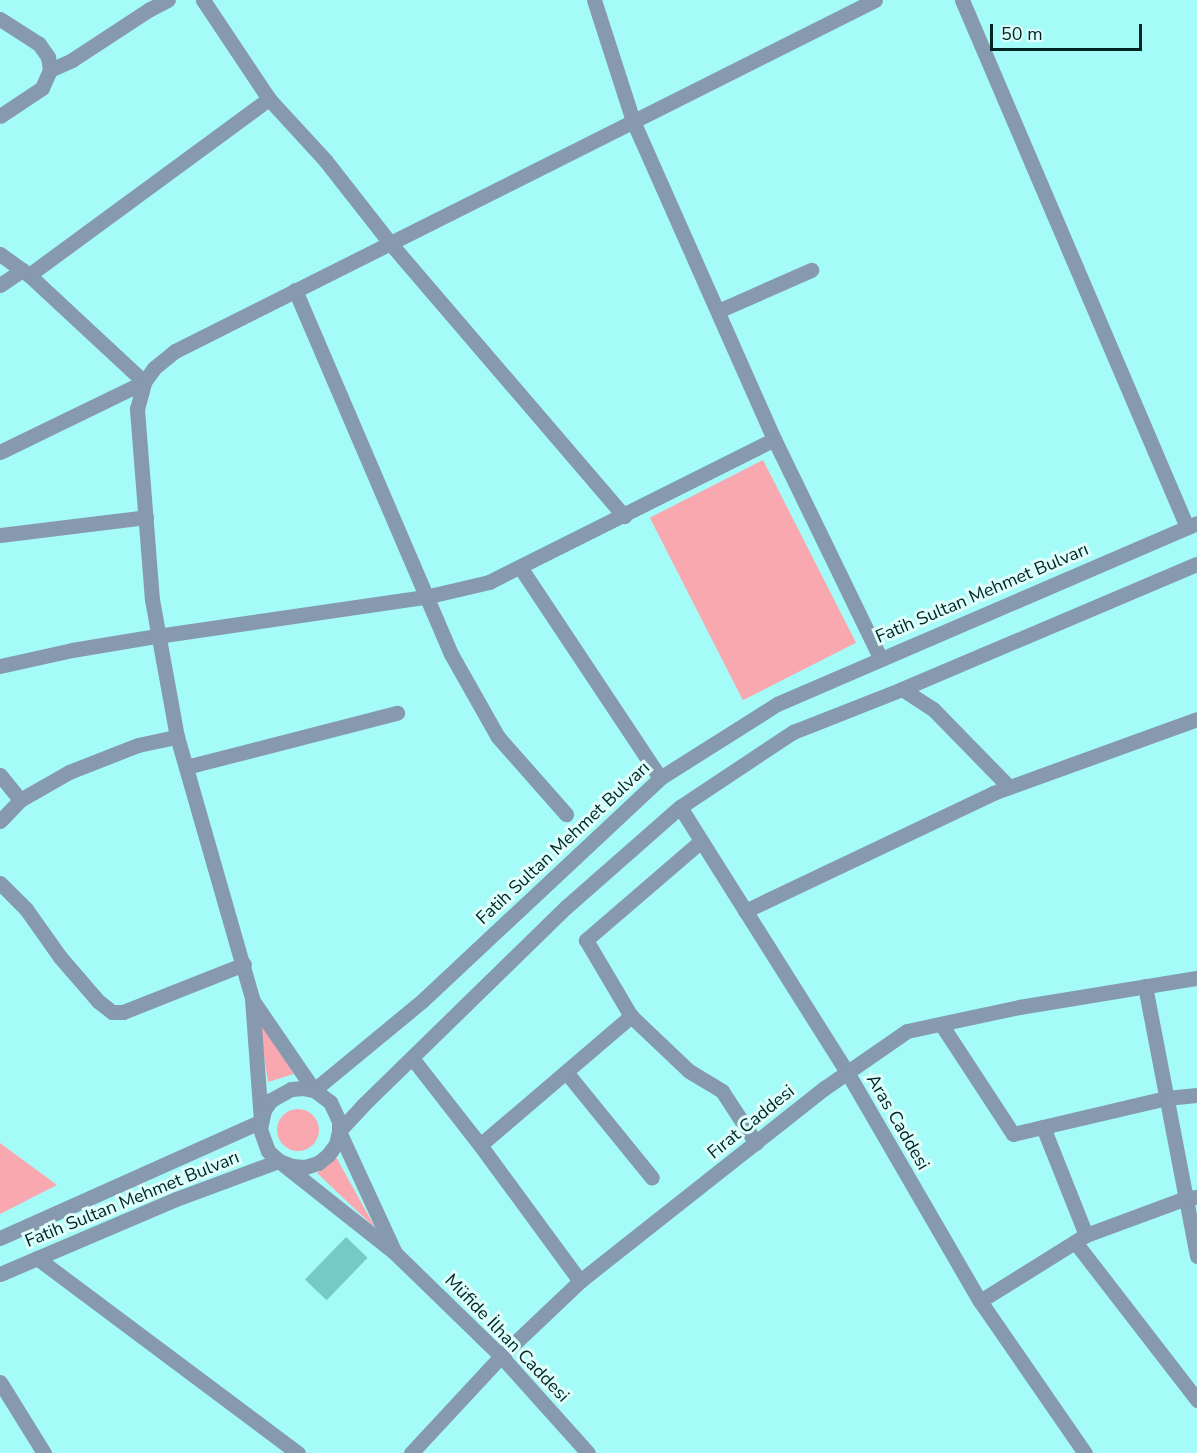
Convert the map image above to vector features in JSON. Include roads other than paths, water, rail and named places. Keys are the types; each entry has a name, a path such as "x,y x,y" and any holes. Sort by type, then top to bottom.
{"street":[{"path":"50,70 72,60 150,9 168,0"},
{"path":"202,0 269,99 325,160 390,243 624,516"},
{"path":"594,0 633,121 774,439 880,657"},
{"path":"875,0 175,351 154,368 144,382 137,409 157,636 177,737 252,998 264,1144 279,1161 298,1166 318,1163 328,1155 339,1131 566,907 680,807 793,732 902,689 1197,564"},
{"path":"962,0 1192,525"},
{"path":"0,19 39,44 48,57 50,70 42,88 0,116"},
{"path":"0,285 26,273 269,99"},
{"path":"0,254 26,273 144,382"},
{"path":"718,311 811,270"},
{"path":"295,291 450,654 498,737 566,814"},
{"path":"0,452 144,382"},
{"path":"0,666 72,650 157,636 426,597 489,582 774,439"},
{"path":"0,535 146,517"},
{"name":"Fatih Sultan Mehmet Bulvarı","path":"314,1090 423,1000 660,778 777,704 880,657 1192,525"},
{"path":"520,567 660,778"},
{"path":"902,689 933,709 1009,787"},
{"path":"186,767 397,713"},
{"path":"746,911 1009,787 1197,719"},
{"path":"0,821 20,800 69,772 138,745 177,737"},
{"path":"0,775 20,800"},
{"name":"Aras Caddesi","path":"680,807 846,1072 980,1301 1085,1453"},
{"path":"701,841 586,940 631,1016 689,1071 722,1091 756,1143"},
{"path":"0,883 26,909 60,957 98,1001 112,1012 123,1012 244,964"},
{"name":"Fırat Caddesi","path":"411,1453 501,1356 580,1281 846,1072 908,1031 1019,1007 1197,978"},
{"path":"1146,986 1167,1098 1191,1197 1197,1256"},
{"path":"252,998 314,1090 330,1102 339,1121 339,1131 395,1253"},
{"path":"480,1145 631,1016"},
{"path":"940,1024 1013,1134 1167,1098 1197,1095"},
{"path":"412,1058 480,1145 580,1281"},
{"path":"566,1072 652,1178"},
{"path":"261,1121 264,1110 280,1093 291,1089 314,1090"},
{"name":"Fatih Sultan Mehmet Bulvarı","path":"0,1238 261,1121"},
{"path":"1043,1127 1081,1239 1197,1400"},
{"name":"Fatih Sultan Mehmet Bulvarı","path":"0,1274 176,1199 279,1161"},
{"name":"Müfide İlhan Caddesi","path":"279,1161 395,1253 501,1356 588,1453"},
{"path":"980,1301 1081,1239 1191,1197"},
{"path":"37,1258 298,1453"},
{"path":"0,1382 44,1453"}]}
